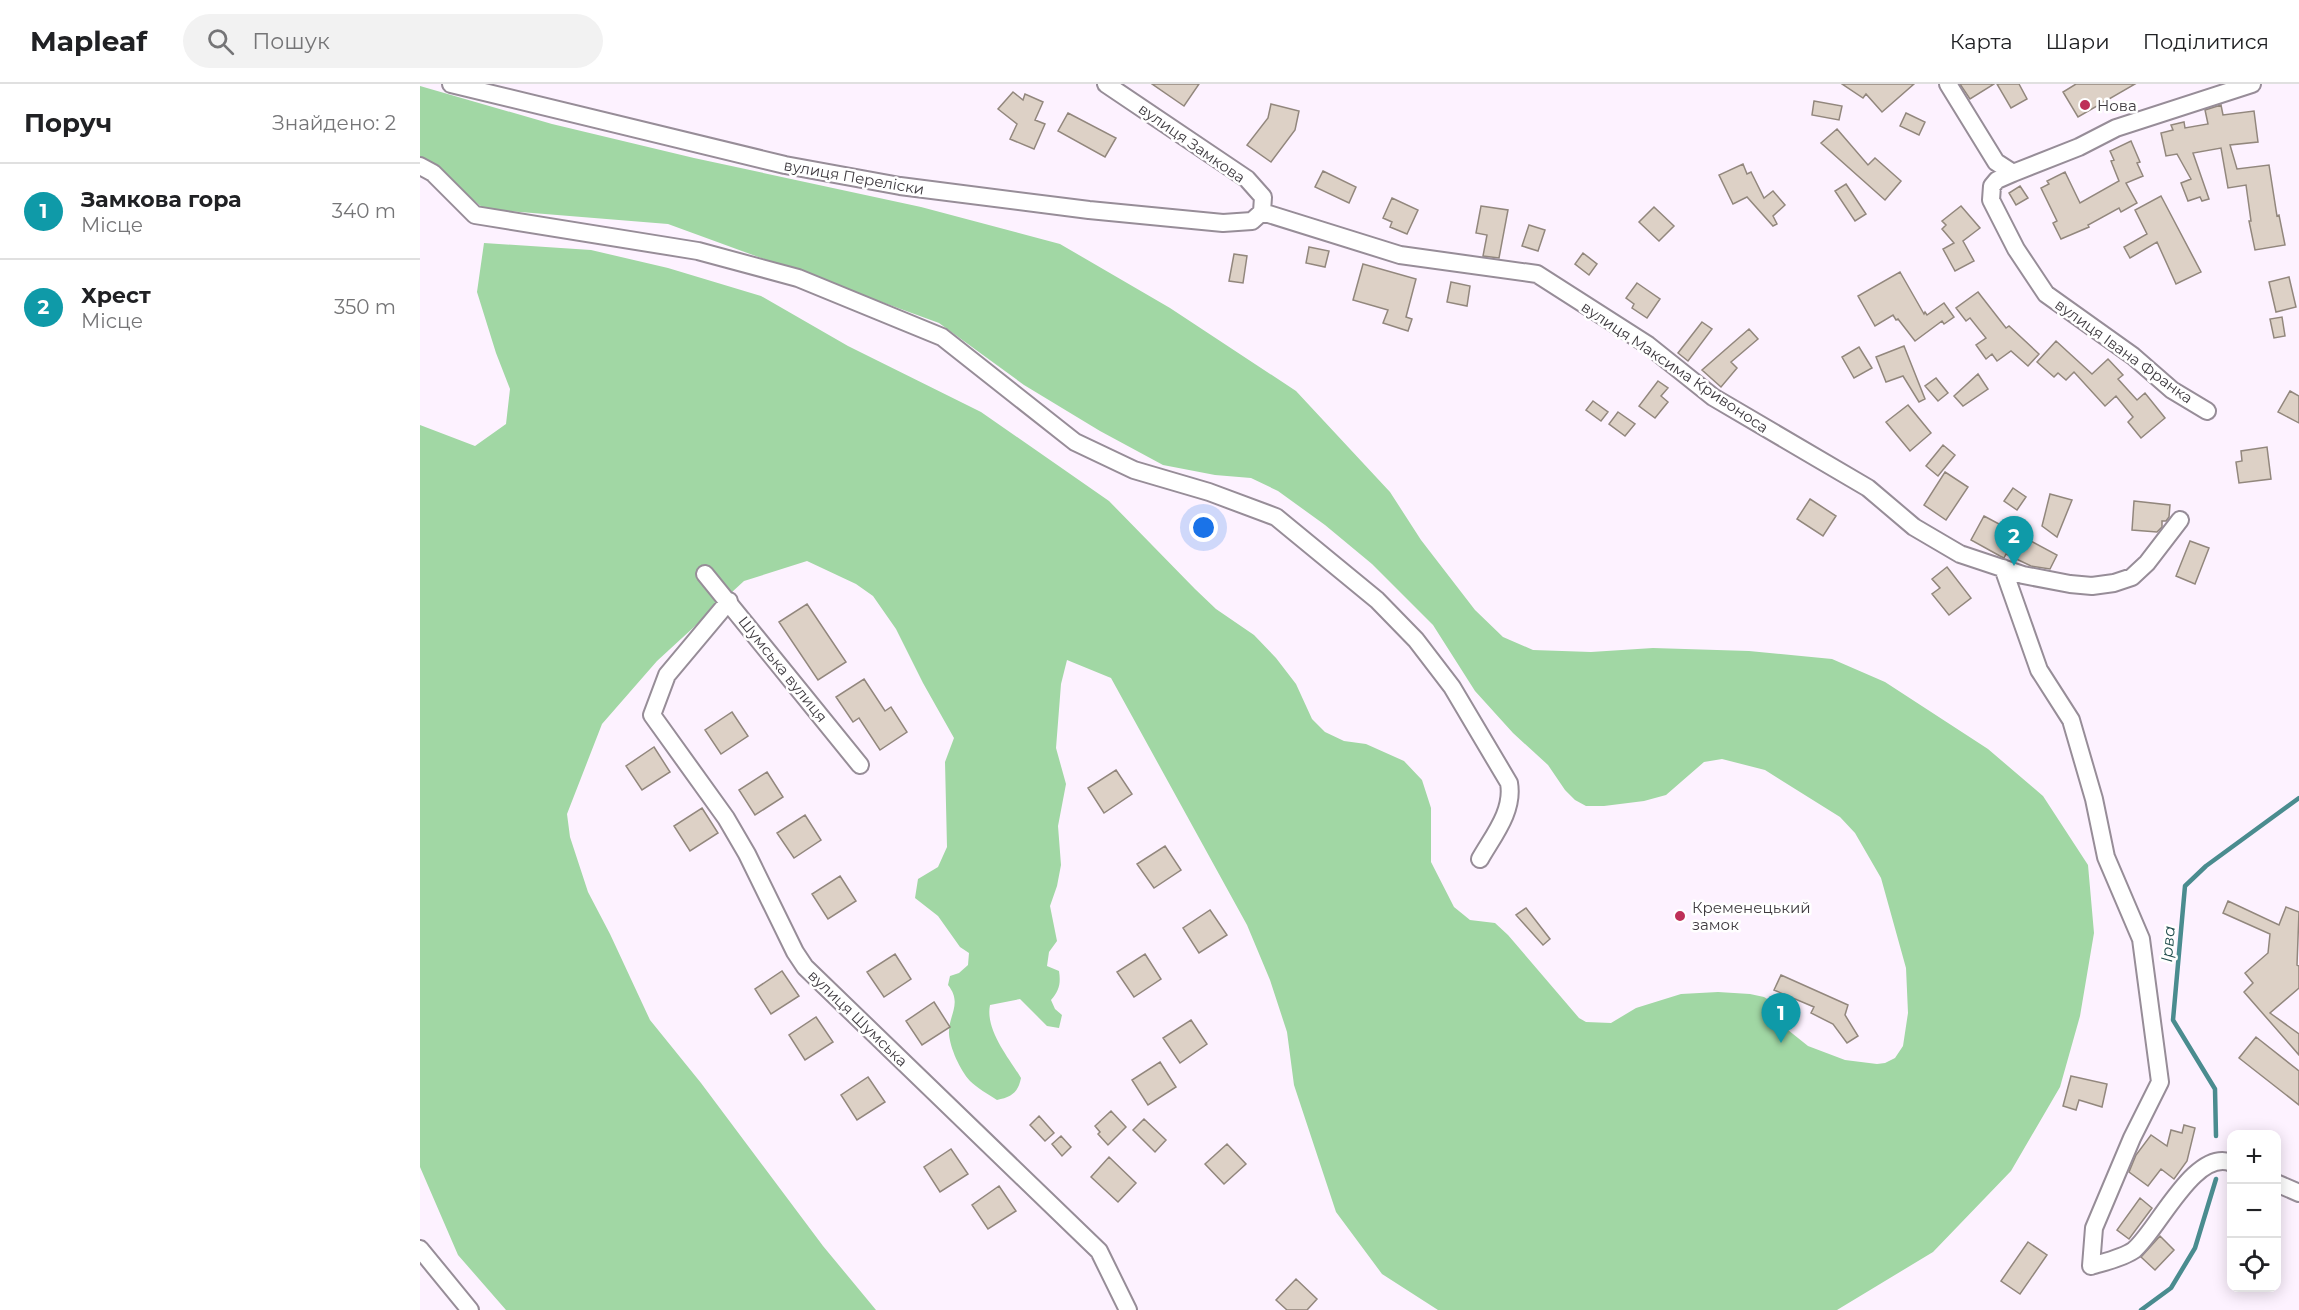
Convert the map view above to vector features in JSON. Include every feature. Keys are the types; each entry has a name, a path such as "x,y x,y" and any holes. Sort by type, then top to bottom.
{"street":[{"name":"вулиця Переліски","path":"451,84 785,165 900,186 1089,210 1223,223 1252,221 1262,212"},
{"name":"вулиця Замкова","path":"1106,84 1246,178 1263,197 1262,212"},
{"path":"1948,84 1996,162 2013,173 2079,147 2116,128 2252,84"},
{"path":"420,166 433,173 475,215 698,251 798,278 942,336 1075,442 1134,470 1209,492 1276,517 1377,600 1416,640 1452,687 1509,783 1507,811 1480,859"},
{"name":"вулиця Івана Франка","path":"2013,173 1997,180 1992,186 1991,200 2016,249 2046,294 2133,356 2172,390 2207,411"},
{"name":"вулиця Максима Кривоноса","path":"1262,212 1400,255 1537,274 1648,345 1713,397 1868,488 1914,527 1960,554 2052,580 2092,586 2114,583 2132,577 2147,563 2180,520"},
{"path":"2003,568 2039,670 2071,720 2094,799 2106,857 2142,939 2160,1082 2132,1138 2094,1228 2091,1266 2132,1251 2151,1232 2184,1184 2206,1164 2227,1162"},
{"name":"Шумська вулиця","path":"705,574 860,765"},
{"name":"вулиця Шумська","path":"729,602 667,675 652,715 726,818 747,854 795,952 805,967 1099,1251 1128,1310"},
{"path":"2279,1184 2299,1193"},
{"path":"420,1249 470,1310"}],"green space":[{"path":"420,86 552,124 694,158 921,207 1060,244 1170,308 1296,391 1390,492 1421,540 1475,610 1503,637 1533,650 1591,652 1653,648 1749,651 1832,659 1885,682 1988,749 2043,796 2088,865 2094,933 2080,1016 2060,1087 2011,1171 1933,1252 1837,1310 1438,1310 1382,1274 1336,1212 1294,1085 1287,1032 1270,980 1247,925 1111,678 1067,660 1061,684 1056,748 1066,784 1058,826 1061,865 1050,906 1057,941 1049,952 1047,966 1059,971 1059,987 1051,1000 1055,1009 1062,1015 1059,1028 1047,1026 1020,999 990,1005 989,1014 994,1034 1021,1078 1013,1093 997,1100 970,1081 956,1059 951,1046 949,1027 955,1004 948,985 950,976 959,973 968,965 969,953 960,947 938,916 915,898 918,879 938,867 947,847 945,762 954,738 896,629 873,596 856,584 807,561 744,581 657,661 602,724 567,814 570,837 588,892 650,1020 701,1083 823,1246 876,1310 506,1310 458,1255 420,1167 420,425 475,446 506,424 510,389 477,292 484,243 591,250 668,268 761,296 848,346 981,412 1109,501 1216,609 1254,635 1276,658 1296,684 1312,719 1325,732 1344,741 1366,744 1404,761 1422,780 1431,808 1431,862 1454,907 1470,920 1495,923 1579,1018 1586,1022 1611,1023 1636,1008 1681,994 1718,992 1750,994 1764,997 1772,1002 1788,1030 1808,1046 1845,1060 1885,1063 1895,1058 1903,1046 1908,1013 1906,968 1881,878 1855,833 1840,817 1765,770 1722,759 1704,762 1666,795 1644,801 1586,806 1575,800 1565,790 1548,765 1513,733 1475,691 1433,625 1372,564 1325,525 1278,491 1251,478 1215,475 1163,465 1100,431 1024,385 939,323 668,224 484,209 420,157"}],"building":[{"path":"1152,84 1199,84 1184,106"},
{"path":"1842,84 1914,84 1882,112 1866,94 1863,98"},
{"path":"1960,84 1994,84 1970,99"},
{"path":"1997,84 2019,84 2027,99 2011,108"},
{"name":"Нова","path":"2076,84 2135,84 2078,117 2063,92"},
{"path":"1013,92 1023,100 1025,94 1043,102 1035,120 1045,124 1034,149 1010,139 1017,124 998,109"},
{"path":"1814,101 1842,106 1839,120 1812,115"},
{"path":"1271,104 1299,111 1295,130 1271,162 1247,145 1268,118"},
{"path":"2221,105 2223,115 2254,111 2258,142 2230,145 2237,169 2269,165 2277,216 2279,215 2285,245 2255,250 2249,221 2251,221 2246,185 2228,188 2221,148 2193,153 2209,199 2202,201 2200,197 2188,201 2181,183 2191,179 2177,154 2166,156 2161,133 2173,130 2171,125 2184,122 2185,128 2208,124 2205,110"},
{"path":"1068,113 1116,138 1105,157 1058,131"},
{"path":"1906,113 1925,122 1919,135 1900,126"},
{"path":"1837,129 1868,165 1875,158 1901,181 1885,200 1821,143"},
{"path":"2131,141 2143,176 2126,183 2137,203 2121,212 2119,208 2088,225 2089,227 2061,239 2053,223 2057,221 2041,188 2049,184 2047,181 2065,172 2080,203 2119,181 2111,161 2114,160 2110,151"},
{"path":"1743,164 1747,174 1751,172 1764,198 1773,191 1785,205 1773,216 1777,224 1773,226 1747,197 1733,204 1719,175"},
{"path":"1323,171 1356,187 1349,203 1315,187"},
{"path":"1846,184 1866,214 1855,221 1835,191"},
{"path":"2020,186 2028,198 2016,205 2009,193"},
{"path":"2161,196 2201,272 2176,284 2157,242 2130,258 2124,247 2147,234 2135,210"},
{"path":"1392,198 1418,210 1407,234 1390,227 1392,222 1383,218"},
{"path":"1481,206 1508,210 1499,258 1483,256 1487,235 1476,233"},
{"path":"1961,206 1980,228 1963,241 1974,261 1955,271 1943,249 1954,243 1942,229 1946,225 1942,221"},
{"path":"1654,207 1674,226 1659,241 1639,222"},
{"path":"1529,225 1545,230 1538,251 1522,246"},
{"path":"1309,247 1329,251 1325,267 1306,263"},
{"path":"1583,253 1597,264 1589,275 1575,264"},
{"path":"1234,254 1247,256 1243,283 1229,281"},
{"path":"1363,264 1416,279 1406,317 1412,319 1408,331 1383,323 1388,310 1353,300"},
{"path":"1900,272 1924,314 1925,312 1927,315 1944,303 1954,317 1944,324 1942,321 1915,341 1893,315 1875,326 1858,296"},
{"path":"2289,277 2296,307 2276,312 2269,282"},
{"path":"1451,282 1470,286 1467,306 1447,302"},
{"path":"1637,283 1660,299 1647,318 1632,308 1634,304 1626,298"},
{"path":"1978,292 2006,328 2009,326 2039,354 2028,366 2011,351 1997,361 1992,354 1986,359 1976,345 1986,338 1970,318 1966,321 1956,308"},
{"path":"2282,317 2285,336 2274,338 2270,319"},
{"path":"1702,322 1712,329 1688,361 1678,353"},
{"path":"1749,329 1758,339 1731,362 1737,368 1721,387 1702,370"},
{"path":"2056,341 2092,374 2108,359 2123,375 2118,379 2137,400 2145,393 2165,418 2141,438 2128,422 2133,417 2116,396 2105,406 2074,372 2066,380 2058,373 2054,377 2037,362"},
{"path":"1904,346 1925,399 1919,402 1903,376 1886,382 1876,357"},
{"path":"1859,347 1872,368 1854,378 1842,357"},
{"path":"1978,374 1988,389 1963,406 1954,396"},
{"path":"1936,378 1948,393 1938,401 1925,386"},
{"path":"1658,381 1668,388 1661,396 1668,402 1655,418 1639,406"},
{"path":"2290,391 2299,396 2299,423 2278,412"},
{"path":"1593,401 1608,412 1601,421 1586,410"},
{"path":"1908,405 1931,433 1910,451 1886,422"},
{"path":"1618,412 1635,424 1625,436 1609,424"},
{"path":"1943,445 1955,455 1938,476 1926,466"},
{"path":"2267,447 2271,479 2239,483 2236,462 2242,461 2241,451"},
{"path":"1945,472 1968,487 1946,520 1924,505"},
{"path":"2013,488 2026,497 2017,510 2004,501"},
{"path":"2050,494 2072,500 2057,537 2042,526"},
{"path":"1810,499 1836,516 1823,536 1797,519"},
{"path":"2134,501 2170,505 2169,517 2166,521 2162,521 2162,527 2157,532 2132,530"},
{"path":"1984,516 2057,555 2050,569 2031,566 2006,554 2004,558 1971,540"},
{"path":"2190,541 2209,548 2195,584 2176,576"},
{"path":"1947,567 1971,598 1949,615 1932,594 1940,588 1932,579"},
{"path":"807,604 846,662 818,680 779,622"},
{"path":"864,679 885,711 891,707 907,732 880,750 859,718 853,722 836,697"},
{"path":"732,712 748,736 721,754 705,730"},
{"path":"654,747 670,772 642,790 626,766"},
{"path":"1116,770 1132,794 1104,813 1088,788"},
{"path":"767,772 783,797 755,815 739,790"},
{"path":"702,808 718,833 690,851 674,826"},
{"path":"805,815 821,840 794,858 777,833"},
{"path":"1165,846 1181,870 1154,888 1137,864"},
{"path":"840,876 856,901 828,919 812,894"},
{"path":"2228,901 2279,925 2286,907 2299,912 2297,965 2299,966 2299,988 2270,1013 2299,1034 2299,1055 2244,992 2253,983 2245,973 2268,953 2270,934 2223,913"},
{"path":"1526,908 1550,939 1543,945 1516,915"},
{"path":"1210,910 1227,935 1199,953 1183,928"},
{"path":"895,954 911,979 884,997 867,972"},
{"path":"1145,954 1161,979 1134,997 1117,972"},
{"path":"782,971 799,996 771,1014 755,989"},
{"path":"1781,975 1848,1005 1845,1015 1858,1036 1847,1043 1833,1024 1811,1013 1814,1007 1774,990"},
{"path":"934,1002 950,1027 922,1045 906,1021"},
{"path":"816,1017 833,1042 805,1060 789,1035"},
{"path":"1191,1020 1207,1044 1180,1063 1163,1038"},
{"path":"2256,1037 2299,1071 2299,1105 2239,1058"},
{"path":"1160,1062 1176,1087 1148,1105 1132,1080"},
{"path":"2071,1076 2107,1084 2102,1107 2079,1100 2076,1110 2063,1106"},
{"path":"868,1077 885,1102 857,1120 841,1095"},
{"path":"1111,1111 1126,1127 1108,1145 1098,1134 1100,1132 1095,1126"},
{"path":"1039,1116 1054,1133 1045,1141 1030,1125"},
{"path":"1144,1119 1166,1140 1155,1152 1133,1130"},
{"path":"2184,1125 2195,1128 2187,1161 2174,1179 2161,1169 2148,1186 2129,1172 2136,1155 2151,1135 2167,1146 2171,1130 2182,1133"},
{"path":"1061,1136 1071,1147 1062,1156 1052,1144"},
{"path":"1227,1144 1246,1164 1224,1184 1205,1164"},
{"path":"951,1149 968,1174 940,1192 924,1167"},
{"path":"1109,1157 1136,1183 1118,1202 1091,1177"},
{"path":"999,1186 1016,1211 988,1229 972,1205"},
{"path":"2140,1198 2152,1208 2129,1239 2117,1230"},
{"path":"2160,1236 2174,1250 2155,1270 2141,1257"},
{"path":"2028,1242 2047,1255 2020,1294 2001,1281"},
{"path":"1296,1279 1317,1299 1307,1310 1287,1310 1276,1300"}],"waterway":[{"name":"Ірва","path":"2216,1136 2215,1089 2173,1020 2185,886 2206,866 2299,798"},
{"name":"Ірва","path":"2141,1310 2171,1288 2195,1248 2216,1179"}],"place":[{"name":"Нова","path":"2085,105"},
{"name":"Хрест","path":"2014,566"},
{"name":"Кременецький замок","path":"1680,916"},
{"name":"Замкова гора","path":"1781,1043"}]}
